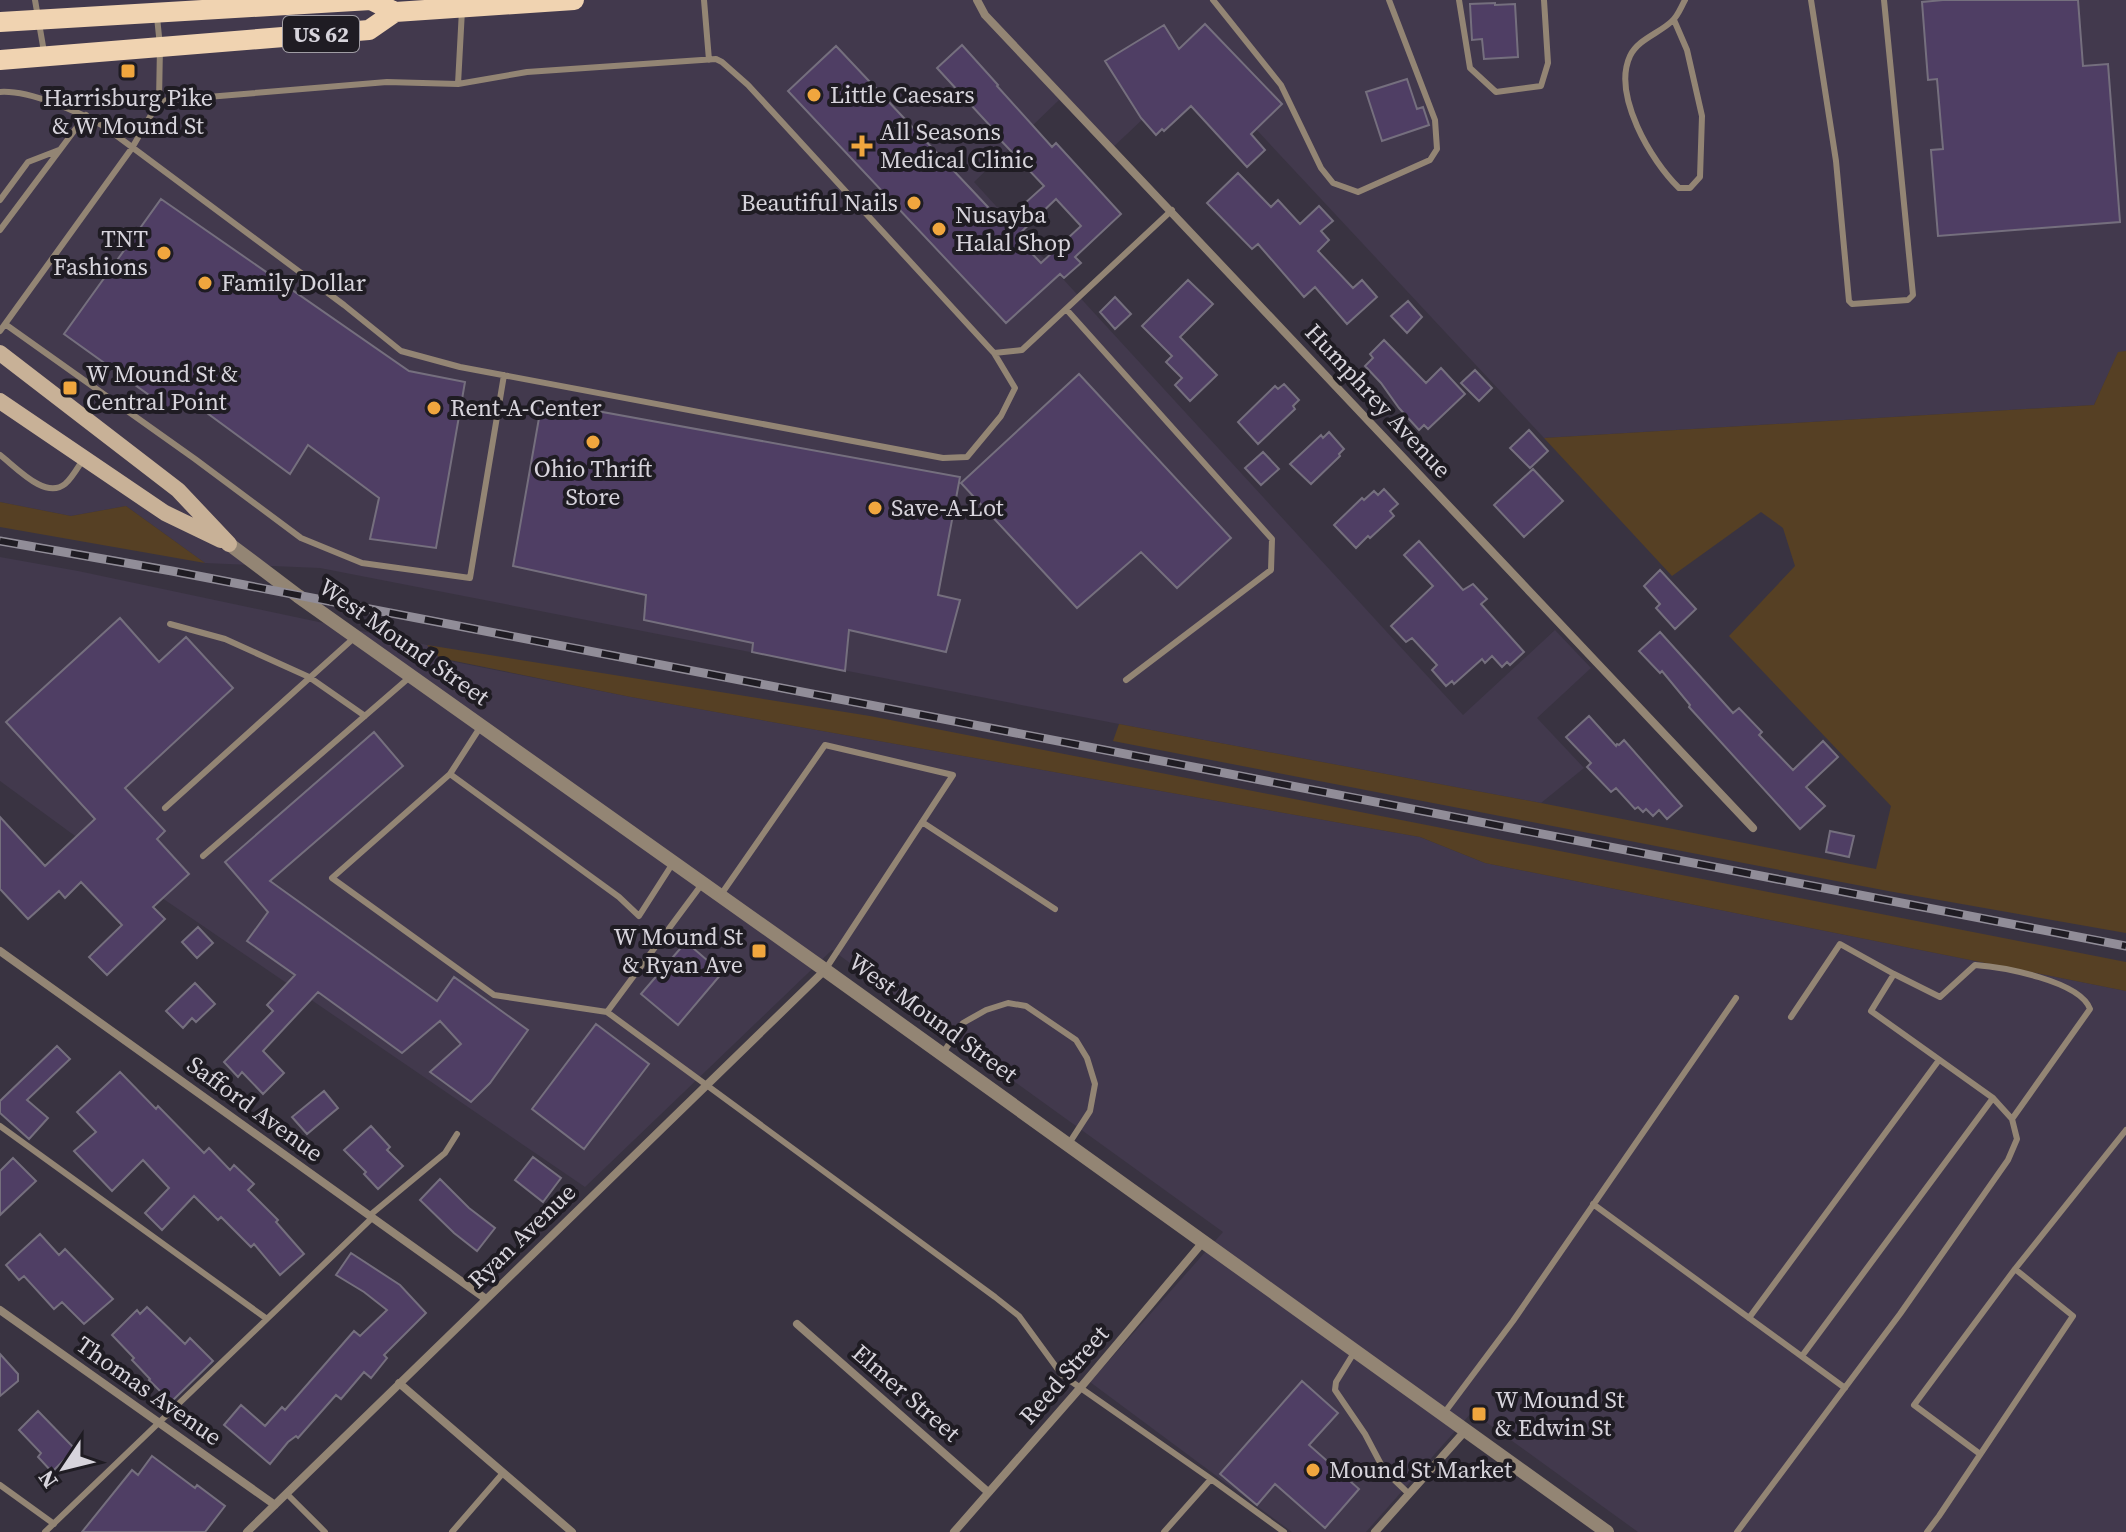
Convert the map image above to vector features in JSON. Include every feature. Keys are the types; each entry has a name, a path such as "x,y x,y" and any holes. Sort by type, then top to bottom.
{"main road":[{"name":"US 62","path":"0,22 36,10 157,14 371,0 395,12"},
{"name":"US 62","path":"0,60 369,30 395,12 462,3 574,0"},
{"name":"West Mound Street","path":"0,353 178,490 229,544"},
{"name":"West Mound Street","path":"0,401 165,513 229,544"}],"street":[{"name":"Humphrey Avenue","path":"977,0 985,15 1753,828"},
{"name":"West Mound Street","path":"229,544 1607,1532"},
{"name":"Safford Avenue","path":"0,951 486,1299"},
{"name":"Ryan Avenue","path":"247,1532 825,970"},
{"name":"Reed Street","path":"954,1532 1203,1242"},
{"name":"Thomas Avenue","path":"0,1310 275,1505"},
{"name":"Elmer Street","path":"797,1324 988,1492"},
{"path":"399,1383 572,1532"},
{"path":"1375,1532 1465,1431"}],"lane":[{"path":"704,0 709,60"},
{"path":"1213,0 1281,85 1321,168 1333,183 1358,192 1430,160 1437,149 1435,120 1389,0"},
{"path":"1459,0 1470,68 1496,92 1541,86 1548,63 1544,0"},
{"path":"1674,20 1687,50 1702,116 1700,177 1690,188 1679,188 1671,180 1638,131 1624,81 1630,55 1641,43 1674,20 1685,0"},
{"path":"1811,0 1836,161 1849,301 1852,304 1908,300 1913,295 1884,0"},
{"path":"458,84 462,3"},
{"path":"36,10 45,56"},
{"path":"0,331 132,148 159,101 157,14"},
{"path":"0,92 15,91 86,115 344,305 401,351 460,367 943,458 967,457 1001,416 1015,388 994,353 748,85 716,59 527,72 458,84 387,82 159,101"},
{"path":"0,230 86,115"},
{"path":"0,200 28,162 60,150"},
{"path":"994,353 1022,350 1172,210"},
{"path":"1066,309 1272,539 1271,570 1126,680"},
{"path":"5,324 301,538 362,563 470,578 504,375"},
{"path":"0,455 43,489 56,489 66,483 84,458"},
{"path":"170,624 225,639 309,677 365,716"},
{"path":"165,808 355,637"},
{"path":"203,856 411,676"},
{"path":"481,726 450,774 332,878 494,995 607,1012 1019,1316 1062,1375 1284,1532"},
{"path":"720,896 825,745 953,775 825,970"},
{"path":"450,774 619,897 639,916 673,862"},
{"path":"922,822 1055,909"},
{"path":"607,1012 703,883"},
{"path":"1791,1017 1840,944 1940,997 1975,965 2003,967 2072,989 2087,1000 2090,1009 2012,1119"},
{"path":"1737,1532 1900,1314 2008,1160 2017,1139 2012,1119 1993,1098 1871,1011 1894,974"},
{"path":"1443,1415 1513,1321 1736,998"},
{"path":"942,1054 963,1023 986,1010 1008,1003 1026,1006 1076,1040 1087,1058 1095,1084 1090,1111 1068,1145"},
{"path":"1749,1318 1939,1060"},
{"path":"1802,1356 1993,1098"},
{"path":"0,1126 267,1319"},
{"path":"1980,1454 1914,1405 2015,1269 2126,1130"},
{"path":"45,1532 370,1217 445,1153 457,1134"},
{"path":"1593,1204 1845,1388"},
{"path":"1927,1532 2073,1316 2015,1269"},
{"path":"1355,1351 1336,1382 1335,1390 1365,1434 1384,1470 1409,1494"},
{"path":"452,1532 503,1473"},
{"path":"1164,1532 1211,1479"},
{"path":"0,1485 54,1524"},
{"path":"287,1494 325,1532"}],"shaded area":[{"path":"0,0 2126,0 2126,351 2118,353 2094,405 1544,438 1198,67 1109,151 1059,100 974,182 1463,715 1555,630 1591,668 1537,718 1584,768 1541,803 320,568 205,563 126,506 71,516 0,502"},
{"path":"2126,351 2126,933 1888,891 1113,741 1119,724 1876,869 1891,806 1729,636 1795,566 1783,528 1761,512 1672,576 1544,438 2094,405 2118,352"},
{"path":"0,502 71,516 126,506 205,563 0,527"},
{"path":"0,557 427,645 440,659 631,697 1420,837 1485,863 2126,991 2126,1532 1638,1532 1472,1412 1366,1532 1292,1532 1090,1382 1223,1232 832,950 585,1187 127,874 0,781"},
{"path":"427,645 870,716 2126,962 2126,991 1485,863 1420,837 631,697 440,658"}],"building":[{"path":"2078,0 2083,66 2108,64 2120,222 1938,236 1931,150 1943,149 1937,79 1928,80 1922,2"},
{"path":"1470,4 1515,4 1518,57 1484,59 1482,39 1472,40"},
{"path":"1205,24 1282,104 1251,134 1265,150 1247,167 1191,106 1156,135 1141,118 1105,61 1164,25 1179,49"},
{"path":"962,45 1052,147 1056,143 1121,214 1075,257 1081,263 1064,278 1060,274 1006,323 788,91 836,46 1003,223 1044,186 937,68","holes":["1056,199 1081,226 1041,263 1016,237"]},
{"path":"1407,79 1417,109 1423,107 1429,125 1382,141 1366,92"},
{"path":"1238,173 1271,207 1278,200 1300,224 1319,206 1333,221 1321,231 1329,240 1318,251 1353,288 1362,280 1377,297 1347,324 1315,287 1304,297 1258,244 1252,249 1207,203"},
{"path":"161,199 409,371 465,382 436,548 370,539 379,498 308,445 290,474 181,394 170,410 64,334"},
{"path":"1188,280 1213,304 1180,337 1217,375 1190,401 1175,385 1182,378 1166,362 1172,356 1142,326"},
{"path":"1115,297 1131,314 1115,329 1100,312"},
{"path":"1408,301 1422,317 1407,333 1391,316"},
{"path":"1384,340 1426,383 1441,368 1465,394 1428,429 1424,425 1419,430 1365,366 1373,358 1370,354"},
{"path":"1475,370 1492,388 1479,401 1461,383"},
{"path":"1079,374 1231,538 1177,588 1141,552 1077,608 961,483"},
{"path":"1284,384 1299,400 1293,406 1295,409 1258,444 1238,422 1275,386 1278,389"},
{"path":"542,401 960,477 938,595 960,600 946,652 849,630 845,671 752,652 753,643 644,620 646,595 513,566"},
{"path":"1529,430 1548,451 1530,468 1510,448"},
{"path":"1329,432 1344,449 1311,484 1290,464 1321,435 1323,438"},
{"path":"1263,452 1279,469 1261,485 1245,468"},
{"path":"1533,469 1563,501 1524,537 1494,505"},
{"path":"1384,489 1398,504 1390,511 1394,516 1356,548 1334,525 1362,498 1364,500 1374,491 1378,495"},
{"path":"1419,541 1463,590 1473,584 1487,599 1481,604 1524,652 1510,665 1507,662 1502,667 1492,656 1485,663 1482,659 1454,684 1452,681 1446,686 1432,670 1437,665 1412,638 1406,642 1391,626 1433,586 1404,555"},
{"path":"1660,570 1696,609 1675,629 1656,608 1660,604 1644,586"},
{"path":"120,618 159,662 186,637 233,688 125,788 165,831 157,839 189,874 153,907 165,919 107,975 89,957 122,925 81,882 65,898 59,891 28,919 0,889 0,817 45,866 95,819 6,722"},
{"path":"1660,632 1733,713 1739,708 1762,732 1759,735 1793,770 1823,741 1838,757 1806,787 1825,806 1800,829 1689,707 1662,671 1660,673 1639,651"},
{"path":"1589,716 1616,746 1624,740 1682,806 1667,819 1659,810 1653,816 1646,809 1643,812 1638,807 1635,809 1616,788 1611,792 1587,767 1591,763 1566,737"},
{"path":"374,732 403,766 270,881 437,1001 454,977 528,1030 490,1083 471,1102 430,1072 461,1044 440,1021 402,1053 318,992 263,1051 284,1073 263,1094 242,1072 238,1077 224,1062 273,1011 267,1005 295,975 247,941 268,912 225,862"},
{"path":"1830,831 1854,836 1849,857 1826,852"},
{"path":"198,927 213,943 197,958 182,942"},
{"path":"686,942 722,973 678,1025 641,994"},
{"path":"195,983 215,1004 196,1022 192,1018 183,1028 166,1011"},
{"path":"596,1024 649,1064 584,1149 532,1109"},
{"path":"57,1046 70,1059 27,1100 48,1118 29,1139 0,1113 0,1101"},
{"path":"120,1072 204,1153 209,1148 230,1170 234,1165 254,1184 248,1190 278,1220 276,1222 304,1254 280,1275 254,1244 251,1247 194,1196 162,1230 145,1213 169,1188 143,1160 112,1191 74,1151 96,1132 77,1112"},
{"path":"324,1091 338,1108 307,1134 292,1117"},
{"path":"371,1126 390,1147 387,1150 403,1166 378,1189 344,1150"},
{"path":"533,1157 561,1178 543,1202 515,1180"},
{"path":"13,1158 36,1181 0,1215 0,1171"},
{"path":"440,1179 495,1228 477,1251 420,1200"},
{"path":"40,1234 59,1255 65,1249 113,1299 84,1324 62,1302 54,1309 24,1276 19,1280 6,1265"},
{"path":"351,1253 400,1285 426,1313 384,1355 387,1358 371,1378 364,1372 341,1399 336,1395 270,1464 224,1425 241,1405 265,1426 282,1407 285,1410 354,1331 360,1336 387,1310 336,1275"},
{"path":"147,1307 185,1344 190,1338 213,1361 171,1402 112,1335 137,1310 140,1314"},
{"path":"0,1354 18,1374 18,1381 0,1396"},
{"path":"1302,1381 1338,1413 1309,1445 1359,1489 1325,1528 1275,1484 1257,1505 1220,1474"},
{"path":"38,1411 75,1449 52,1472 38,1457 41,1453 19,1430"},
{"path":"152,1456 225,1506 205,1532 82,1532 132,1470 138,1475"}],"railway":[{"path":"0,541 172,571 2126,946"}],"place":[{"name":"Harrisburg Pike & W Mound St","path":"128,71"},
{"name":"Little Caesars","path":"814,95"},
{"name":"All Seasons Medical Clinic","path":"862,146"},
{"name":"Beautiful Nails","path":"914,203"},
{"name":"Nusayba Halal Shop","path":"939,229"},
{"name":"TNT Fashions","path":"164,253"},
{"name":"Family Dollar","path":"205,283"},
{"name":"W Mound St & Central Point","path":"70,388"},
{"name":"Rent-A-Center","path":"434,408"},
{"name":"Ohio Thrift Store","path":"593,442"},
{"name":"Save-A-Lot","path":"875,508"},
{"name":"W Mound St & Ryan Ave","path":"759,951"},
{"name":"W Mound St & Edwin St","path":"1479,1414"},
{"name":"Mound St Market","path":"1313,1470"}]}
